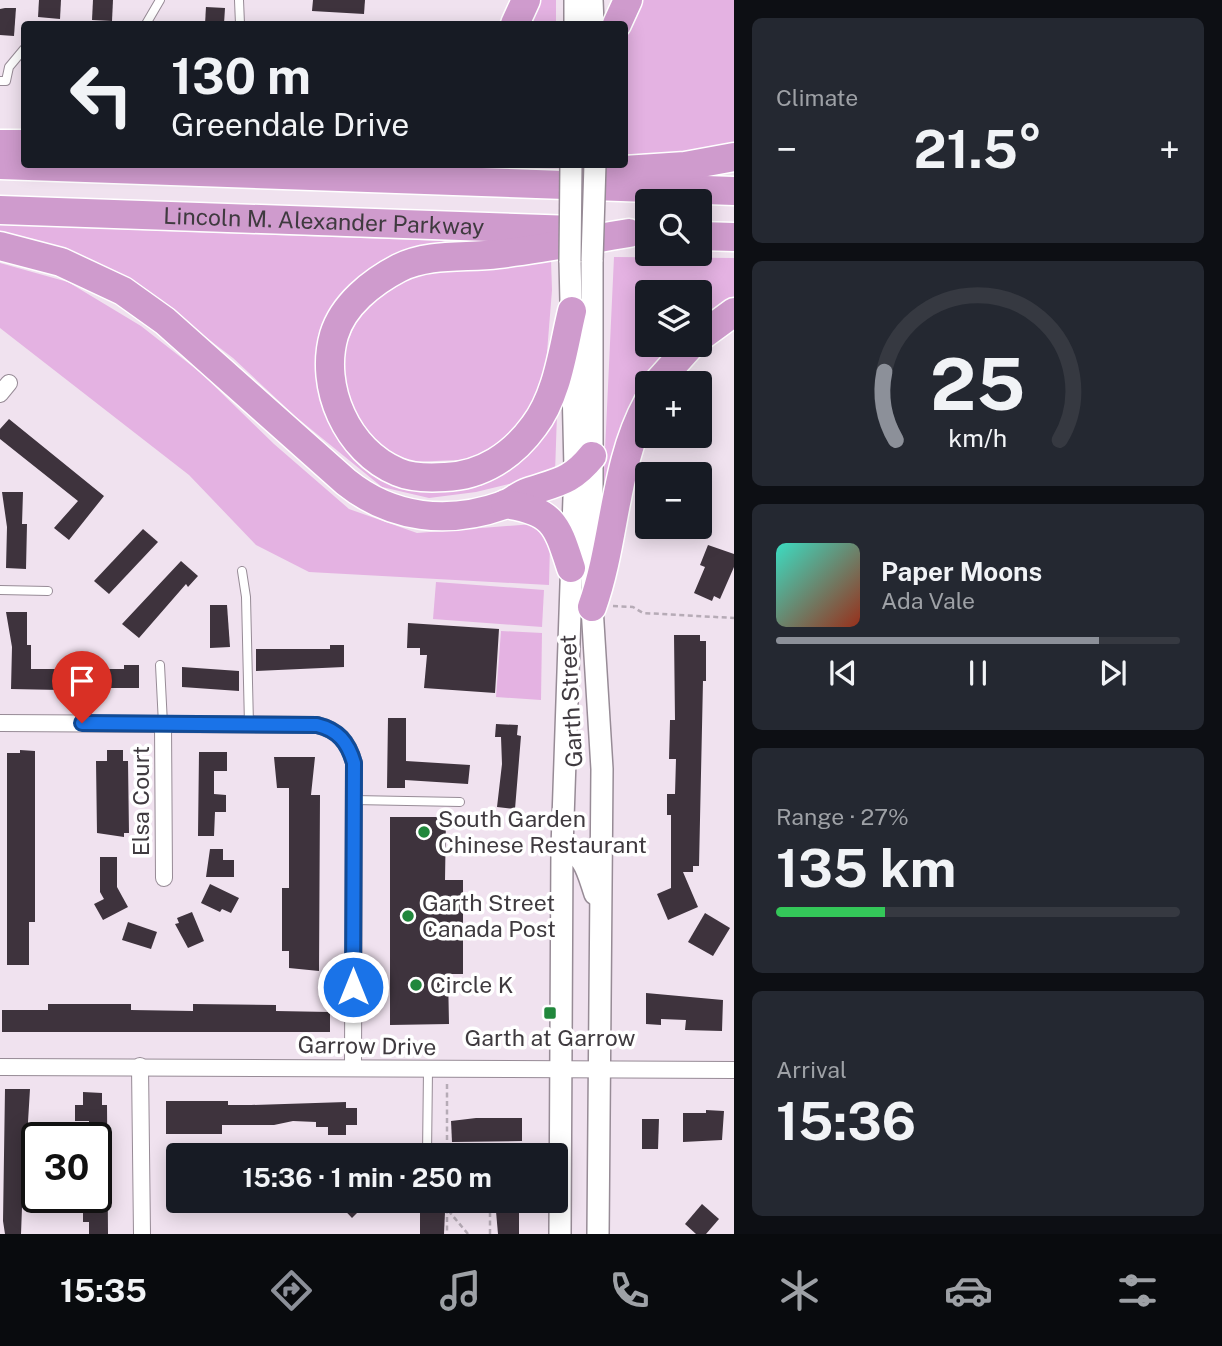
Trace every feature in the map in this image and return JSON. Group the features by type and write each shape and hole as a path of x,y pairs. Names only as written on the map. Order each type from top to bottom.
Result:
{"highway":[{"path":"516,21 526,0"},
{"path":"618,21 628,0"},
{"path":"0,144 21,144"},
{"path":"535,186 582,173 685,166 734,157"},
{"name":"Lincoln M. Alexander Parkway","path":"0,165 21,166"},
{"name":"Lincoln M. Alexander Parkway","path":"76,168 734,191"},
{"name":"Lincoln M. Alexander Parkway","path":"0,210 635,234"},
{"path":"572,311 551,393 535,425 515,448 488,467 461,477 429,478 400,473 366,450 351,433 336,406 329,369 334,334 349,308 373,283 402,267 445,257 496,255 635,234"},
{"path":"712,236 734,237"},
{"path":"0,246 61,262 123,291 165,321 363,496 412,516 464,515 505,504 526,492 553,486 583,465"},
{"path":"712,328 734,312"},
{"path":"668,371 680,357"},
{"path":"592,607 602,580 618,483 635,437"},
{"path":"505,504 527,507 551,518 559,530 571,568"}],"main road":[{"path":"575,21 576,0"},
{"path":"592,0 593,21"},
{"name":"Garth Street","path":"560,1234 562,848 571,568 583,465 581,260 571,168"},
{"name":"Garth Street","path":"593,168 572,311 602,769 598,1234"},
{"path":"562,848 578,855 586,867 601,913"}],"street":[{"path":"0,723 317,725 333,729 349,746 354,763 353,1068"},
{"name":"Elsa Court","path":"163,724 164,878"},
{"path":"140,1066 142,1234"},
{"name":"Garrow Drive","path":"0,1067 734,1070"}],"lane":[{"path":"148,21 159,0"},
{"path":"239,0 240,21"},
{"path":"0,81 6,81 9,68 21,53"},
{"path":"242,571 246,597 249,725"},
{"path":"0,590 47,591"},
{"path":"160,666 163,724"},
{"path":"354,800 460,802"},
{"path":"427,1143 428,1070"}],"path":[{"path":"592,607 623,606 634,607 643,613 734,618"},
{"path":"447,1070 447,1143"},
{"path":"447,1213 447,1234"},
{"path":"450,1213 468,1234"},
{"path":"490,1213 490,1234"}],"shaded area":[{"path":"531,0 556,0 556,21 523,21"},
{"path":"637,0 734,0 734,145 706,150 628,155 628,31"},
{"path":"0,225 445,241 401,254 351,286 318,383 401,483 481,486 528,451 557,414 555,473 476,492 429,498 382,487 296,417 233,358 157,300 0,234"},
{"path":"614,257 635,257 635,266 712,266 712,258 734,258 734,301 712,315 712,280 635,280 635,357 666,357 656,371 635,371 635,412 620,453 609,496 603,494"},
{"path":"551,260 552,290 546,365 525,422 481,459 412,462 376,445 352,412 344,389 344,351 361,310 406,275"},
{"path":"0,263 68,282 141,326 201,373 274,444 349,509 417,533 534,524 550,545 549,585 309,572 256,545 189,475 0,328"},
{"path":"436,582 544,590 542,627 433,619"},
{"path":"501,631 542,633 541,700 496,697"}],"building":[{"path":"39,0 61,0 60,19 38,17"},
{"path":"93,0 113,0 112,21 92,20"},
{"path":"313,0 365,0 364,14 312,11"},
{"path":"206,7 225,8 224,21 205,21"},
{"path":"16,8 14,36 0,35 0,9"},
{"path":"9,419 104,496 69,540 54,528 78,501 0,439 0,429"},
{"path":"2,492 23,492 22,524 27,524 26,569 6,568 7,527"},
{"path":"143,529 158,542 109,594 94,581"},
{"path":"708,545 734,554 734,567 720,599 714,596 712,601 694,593 705,567 700,565"},
{"path":"181,561 198,576 188,587 186,584 139,638 122,624"},
{"path":"210,605 227,605 230,647 210,648"},
{"path":"6,612 27,612 27,645 31,645 31,669 124,669 124,665 139,665 139,688 108,688 109,691 11,689 12,647"},
{"path":"408,623 499,629 495,693 424,688 427,655 420,655 420,648 407,648"},
{"path":"674,635 700,635 700,641 706,641 706,681 703,681 699,866 693,866 693,872 683,872 698,907 668,920 657,894 671,888 671,815 667,815 667,794 675,794 676,759 669,759 670,720 675,720"},
{"path":"330,645 344,645 344,667 256,671 256,649 330,649"},
{"path":"182,667 239,671 239,691 182,687"},
{"path":"388,718 406,718 406,761 470,765 468,784 405,780 405,788 387,788"},
{"path":"496,724 518,725 517,735 521,736 515,809 497,807 502,764 501,737 495,737"},
{"path":"20,750 35,751 35,922 29,922 29,965 7,965 7,753 20,753"},
{"path":"107,750 123,750 123,761 128,761 129,833 124,833 124,837 97,833 96,761 107,761"},
{"path":"199,752 227,752 227,771 214,771 214,794 226,795 226,812 215,812 214,836 198,836"},
{"path":"274,757 315,757 311,795 320,795 319,971 289,968 289,951 282,951 282,888 289,888 289,788 277,788"},
{"path":"390,817 446,817 445,880 463,880 463,974 448,974 449,1024 390,1025"},
{"path":"210,849 223,849 223,860 234,860 234,877 206,877"},
{"path":"100,857 117,857 117,887 128,907 103,920 94,904 104,899 100,892"},
{"path":"210,884 239,898 231,913 222,909 220,912 201,903"},
{"path":"192,912 204,941 188,948 175,924 179,923 177,918"},
{"path":"705,913 730,928 713,956 688,942"},
{"path":"128,922 157,932 151,949 122,940"},
{"path":"646,993 723,1000 722,1031 685,1030 686,1020 661,1019 661,1025 646,1024"},
{"path":"48,1004 131,1004 131,1010 193,1011 193,1004 276,1005 276,1011 330,1012 330,1032 2,1032 2,1010 48,1010"},
{"path":"5,1089 30,1089 28,1122 21,1122 21,1234 5,1234"},
{"path":"83,1092 102,1093 102,1105 107,1105 107,1122 75,1121 75,1105 83,1105"},
{"path":"166,1101 228,1101 228,1105 346,1102 346,1108 357,1108 357,1125 346,1125 346,1135 328,1135 328,1127 316,1127 316,1122 293,1121 274,1125 222,1125 222,1134 166,1134"},
{"path":"706,1110 724,1111 722,1140 683,1142 683,1113 706,1113"},
{"path":"522,1118 522,1141 452,1142 451,1121"},
{"path":"642,1119 659,1119 658,1149 642,1149"},
{"path":"702,1204 719,1219 706,1234 696,1234 685,1224"},
{"path":"83,1213 108,1213 108,1234 89,1234 89,1222 83,1222"},
{"path":"420,1213 445,1213 444,1234 420,1234"},
{"path":"496,1213 519,1213 519,1234 498,1234"}],"place":[{"name":"South Garden Chinese Restaurant","path":"424,832"},
{"name":"Garth Street Canada Post","path":"408,916"},
{"name":"Circle K","path":"416,985"},
{"name":"Garth at Garrow","path":"550,1013"}],"route":[{"path":"82,723 317,725 333,729 349,746 354,763 353,987"}]}
